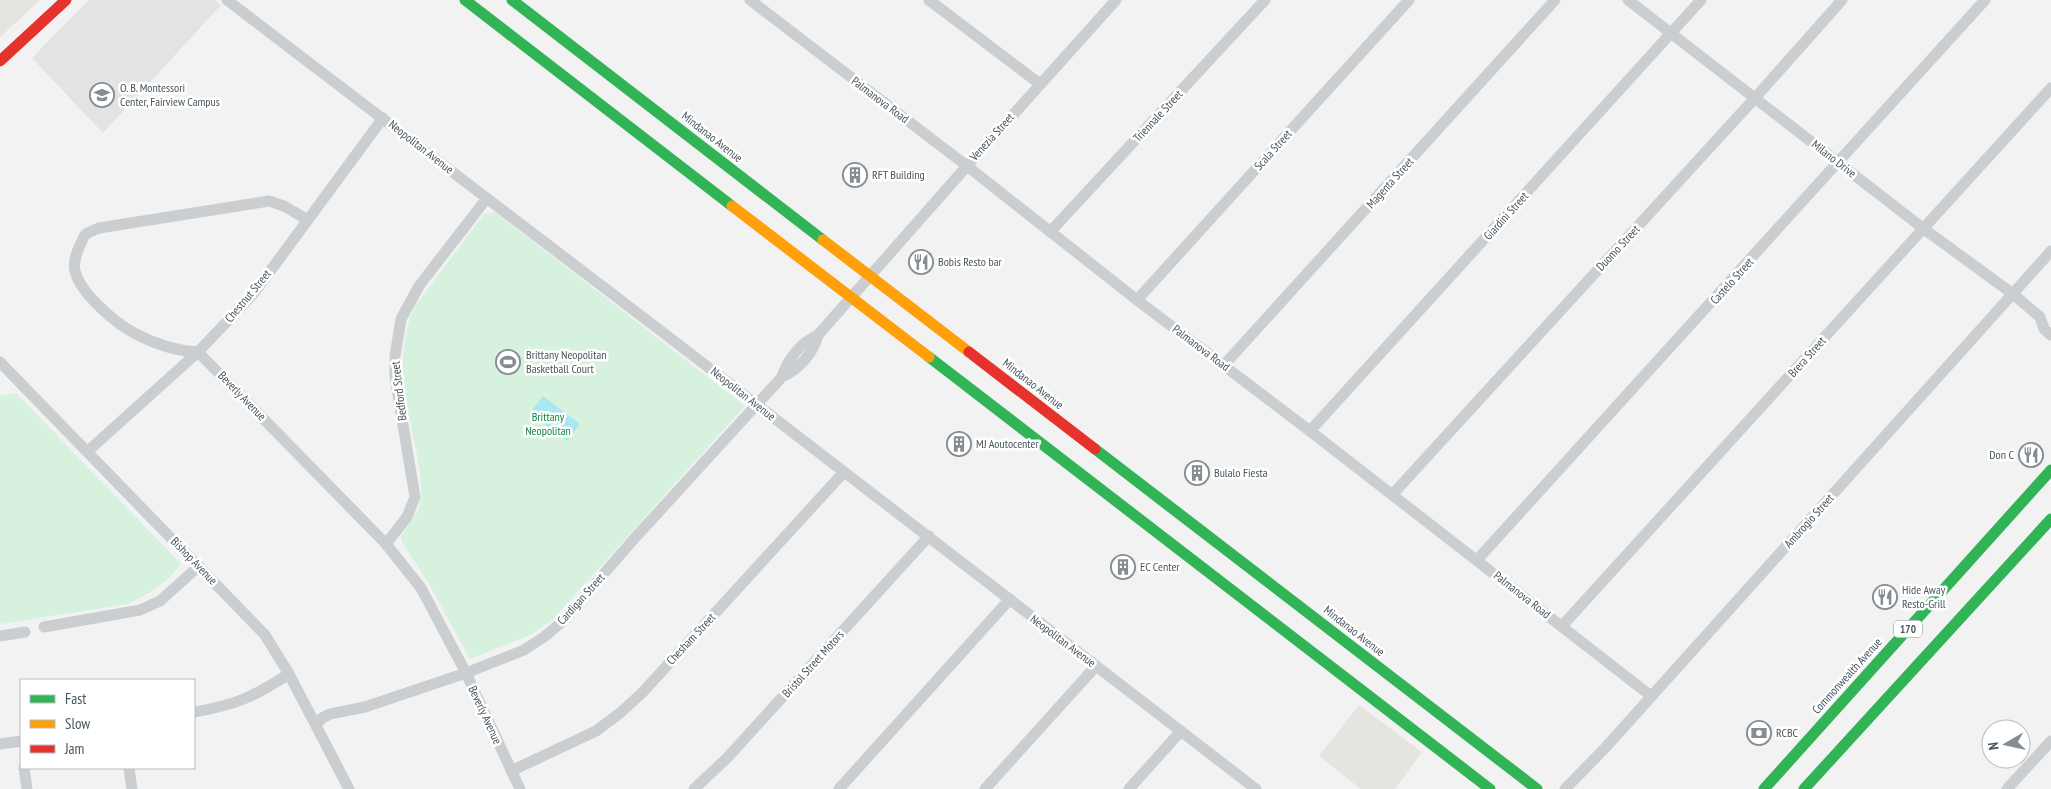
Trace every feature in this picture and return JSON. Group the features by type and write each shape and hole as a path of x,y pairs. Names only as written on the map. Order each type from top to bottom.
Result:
{"main road":[{"path":"0,61 66,0"},
{"path":"465,0 1490,789"},
{"name":"Mindanao Avenue","path":"512,0 1537,789"},
{"name":"Commonwealth Avenue","path":"1764,789 2051,470"},
{"name":"170","path":"1804,789 2051,519"}],"street":[{"name":"Neopolitan Avenue","path":"227,0 488,198 1256,789"},
{"name":"Palmanova Road","path":"750,0 1651,696"},
{"path":"929,0 1040,84"},
{"name":"Triennale Street","path":"1050,232 1265,0"},
{"name":"Scala Street","path":"1138,300 1409,0"},
{"name":"Magenta Street","path":"1224,366 1555,0"},
{"name":"Milano Drive","path":"1628,0 1924,229 2045,318 2044,329 2051,335"},
{"name":"Giardini Street","path":"1310,431 1701,0"},
{"name":"Duomo Street","path":"1392,495 1755,98 1842,0"},
{"name":"Castelo Street","path":"1477,560 1985,0"},
{"name":"Venezia Street","path":"870,276 1111,2"},
{"name":"Brera Street","path":"1562,626 2051,88"},
{"name":"Chestnut Street","path":"88,452 198,352 254,293 383,118"},
{"name":"Bedford Street","path":"386,544 407,517 415,497 395,377 395,356 401,318 419,286 488,198"},
{"path":"198,352 182,351 136,334 96,304 78,279 75,270 75,255 86,235 99,228 269,202 284,206 308,220"},
{"name":"Ambrogio Street","path":"1566,789 2051,251"},
{"name":"Cardigan Street","path":"316,725 322,718 330,714 365,707 466,673 524,650 544,637 562,622 782,377 793,372 815,346 818,335 870,276"},
{"name":"Beverly Avenue","path":"198,352 386,544 422,588 466,673 520,789"},
{"name":"Bishop Avenue","path":"0,362 264,635 288,674 349,789"},
{"name":"Chesham Street","path":"511,771 596,730 620,713 642,693 844,472"},
{"name":"Bristol Street Motors","path":"694,789 727,758 928,536"},
{"path":"44,627 140,610 160,601 199,566"},
{"path":"839,789 1010,599"},
{"path":"0,636 25,632"},
{"path":"985,789 1096,666"},
{"path":"195,712 221,708 241,702 260,693 288,674"},
{"path":"1129,789 1181,731"},
{"path":"2007,789 2051,741"},
{"path":"0,744 20,745"},
{"path":"24,769 27,789"},
{"path":"129,769 132,789"}],"shaded area":[{"path":"0,0 40,0 0,37"},
{"name":"O. B. Montessori Center, Fairview Campus","path":"89,0 214,0 221,5 103,133 32,58"},
{"path":"1359,705 1422,752 1395,789 1361,789 1319,756"}],"green space":[{"name":"Brittany Neopolitan","path":"495,212 745,406 554,618 532,634 470,659 428,582 402,542 401,536 415,516 421,496 418,463 405,396 404,342 415,306 484,214"},
{"path":"16,393 181,564 168,579 128,604 0,624 0,396"}],"water":[{"path":"543,396 580,424 567,441 530,413"}],"traffic: fast":[{"path":"465,0 732,206"},
{"path":"512,0 823,240"},
{"path":"929,357 1490,789"},
{"path":"1095,449 1537,789"},
{"path":"1764,789 2051,470"},
{"path":"1804,789 2051,519"}],"traffic: slow":[{"path":"732,206 929,357"},
{"path":"823,240 969,352"}],"traffic: jam":[{"path":"0,61 66,0"},
{"path":"969,352 1095,449"}],"place":[{"name":"O. B. Montessori Center, Fairview Campus","path":"102,95"},
{"name":"RFT Building","path":"855,175"},
{"name":"Bobis Resto bar","path":"921,262"},
{"name":"Brittany Neopolitan Basketball Court","path":"508,362"},
{"name":"MJ Aoutocenter","path":"959,444"},
{"name":"Don C","path":"2031,455"},
{"name":"Bulalo Fiesta","path":"1197,473"},
{"name":"EC Center","path":"1123,567"},
{"name":"Hide Away Resto-Grill","path":"1885,597"},
{"name":"RCBC","path":"1759,733"}]}
